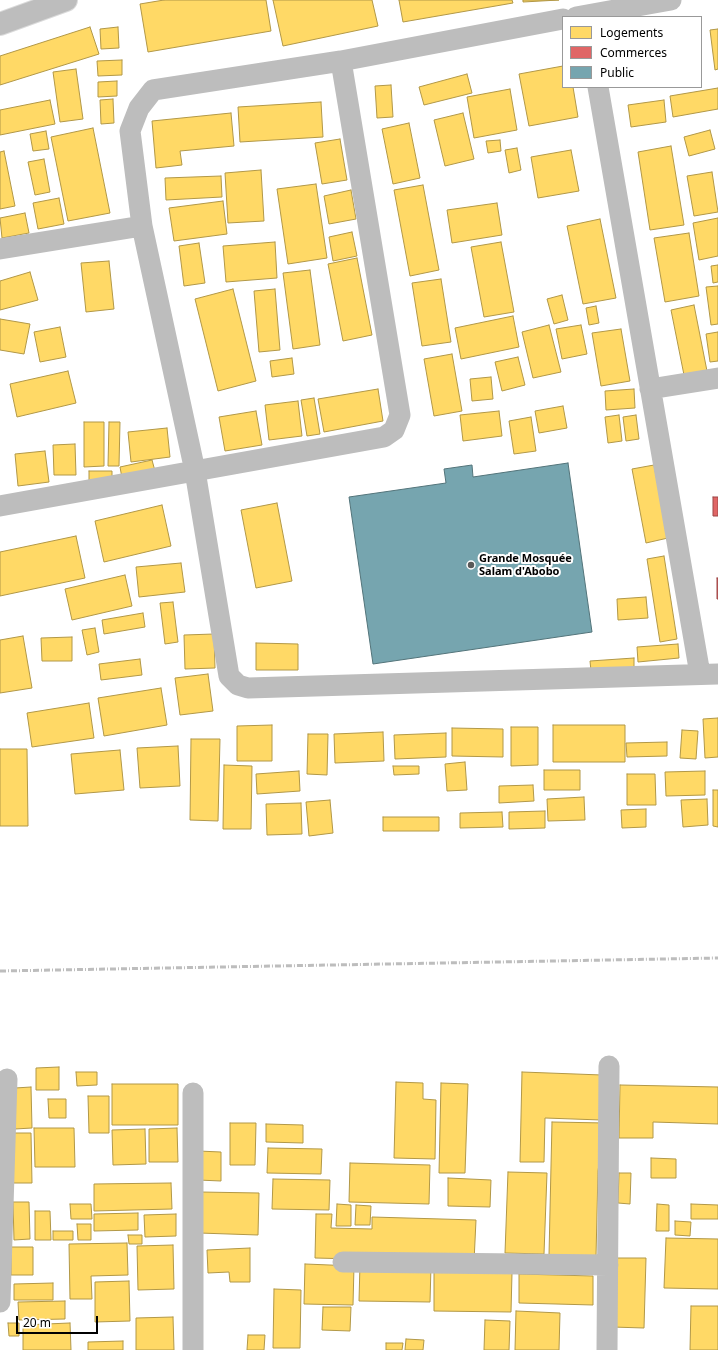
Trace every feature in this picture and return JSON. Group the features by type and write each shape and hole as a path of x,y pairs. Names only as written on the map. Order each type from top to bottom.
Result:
{"main road":[{"path":"0,24 66,0"}],"street":[{"path":"583,16 671,0"},
{"path":"562,20 341,60 153,90 139,108 130,132 142,226 195,471 229,676 238,685 248,688 709,674 650,389 598,88"},
{"path":"0,506 384,437 394,430 400,415 341,60"},
{"path":"0,249 142,226"},
{"path":"650,389 718,378"},
{"path":"607,1350 609,1066"},
{"path":"0,1302 7,1080"},
{"path":"193,1093 193,1350"},
{"path":"343,1262 608,1265"}],"building: Logements":[{"path":"164,0 266,0 271,31 148,52 140,4"},
{"path":"273,0 372,0 378,26 283,46"},
{"path":"399,0 512,0 513,3 403,22"},
{"path":"523,0 559,0 523,2"},
{"path":"90,27 99,54 0,85 0,56"},
{"path":"118,27 119,48 101,49 100,29"},
{"path":"718,29 718,69 715,70 710,30"},
{"path":"122,60 122,75 98,76 97,61"},
{"path":"562,66 562,88 573,88 578,117 529,126 519,74"},
{"path":"76,69 83,119 60,122 53,72"},
{"path":"467,74 472,93 424,105 419,87"},
{"path":"117,81 117,96 98,97 98,82"},
{"path":"391,85 393,117 377,118 375,86"},
{"path":"718,88 718,109 673,117 670,96"},
{"path":"510,89 517,130 474,138 467,97"},
{"path":"113,99 114,123 101,124 100,100"},
{"path":"50,100 55,124 0,135 0,110"},
{"path":"664,100 666,122 631,127 628,105"},
{"path":"321,102 323,137 240,142 238,107"},
{"path":"231,113 234,146 180,151 182,165 156,168 152,121"},
{"path":"463,113 474,159 445,166 434,120"},
{"path":"409,123 420,178 393,184 382,129"},
{"path":"93,128 110,213 68,221 51,137"},
{"path":"710,130 715,149 689,156 684,137"},
{"path":"46,131 49,149 33,151 30,134"},
{"path":"340,139 347,180 322,184 315,143"},
{"path":"500,140 501,151 488,153 486,141"},
{"path":"671,146 684,225 650,230 638,152"},
{"path":"517,148 521,170 509,173 505,150"},
{"path":"571,150 579,191 538,198 531,157"},
{"path":"4,151 15,206 0,209 0,152"},
{"path":"44,159 50,192 35,195 28,162"},
{"path":"261,170 264,221 228,223 225,173"},
{"path":"712,172 718,212 694,216 687,176"},
{"path":"221,176 222,197 166,200 165,178"},
{"path":"316,184 327,258 288,264 277,189"},
{"path":"423,185 439,270 410,276 394,190"},
{"path":"351,190 356,219 329,224 324,196"},
{"path":"59,198 64,224 38,229 33,203"},
{"path":"223,201 227,234 174,241 169,208"},
{"path":"497,203 502,235 452,243 447,210"},
{"path":"25,213 29,233 2,238 0,218"},
{"path":"718,218 718,256 699,260 693,223"},
{"path":"600,219 616,298 583,304 567,226"},
{"path":"352,232 357,256 333,261 329,237"},
{"path":"689,233 699,296 665,302 654,238"},
{"path":"275,242 277,278 226,282 223,246"},
{"path":"501,242 514,312 484,317 471,247"},
{"path":"199,243 205,283 184,286 179,246"},
{"path":"357,258 372,335 343,341 328,264"},
{"path":"109,261 114,309 86,312 81,263"},
{"path":"718,265 718,282 713,283 711,266"},
{"path":"310,270 320,345 293,349 283,273"},
{"path":"30,272 38,300 0,310 0,281"},
{"path":"441,279 451,342 422,346 412,283"},
{"path":"718,286 718,324 711,325 706,287"},
{"path":"233,289 256,381 218,391 195,299"},
{"path":"275,289 280,350 259,352 254,291"},
{"path":"562,295 568,320 554,324 547,299"},
{"path":"694,305 707,371 684,375 671,310"},
{"path":"596,306 599,323 589,325 586,308"},
{"path":"513,316 519,347 461,359 455,328"},
{"path":"0,319 30,324 24,354 0,350"},
{"path":"549,325 561,372 533,378 522,332"},
{"path":"581,325 587,354 562,359 556,329"},
{"path":"60,327 66,357 40,362 34,332"},
{"path":"621,329 630,381 601,386 592,333"},
{"path":"718,332 718,361 710,362 706,334"},
{"path":"452,354 462,411 434,416 424,359"},
{"path":"518,357 525,385 502,391 495,362"},
{"path":"292,358 294,374 272,377 270,361"},
{"path":"68,371 76,403 17,417 10,384"},
{"path":"491,377 493,399 472,401 470,379"},
{"path":"378,389 383,421 324,432 318,399"},
{"path":"634,389 635,408 606,410 605,391"},
{"path":"314,398 320,434 307,436 301,400"},
{"path":"298,401 302,436 269,440 265,405"},
{"path":"563,406 567,428 539,433 535,411"},
{"path":"256,411 262,445 225,451 219,417"},
{"path":"499,411 502,436 463,441 460,415"},
{"path":"619,415 622,441 608,443 605,417"},
{"path":"636,415 639,439 626,441 623,417"},
{"path":"531,417 536,451 514,454 509,421"},
{"path":"84,422 104,422 104,466 84,467"},
{"path":"109,422 120,422 119,466 108,466"},
{"path":"167,428 170,457 131,462 128,432"},
{"path":"75,444 76,475 54,475 53,445"},
{"path":"45,451 49,482 18,486 15,454"},
{"path":"152,460 155,471 122,478 120,467"},
{"path":"654,465 668,538 646,543 632,469"},
{"path":"89,471 112,471 112,484 89,484"},
{"path":"277,503 292,581 256,588 241,510"},
{"path":"162,505 171,546 104,562 95,521"},
{"path":"76,536 85,578 0,596 0,552"},
{"path":"664,556 677,639 660,642 647,559"},
{"path":"181,563 185,592 139,597 136,567"},
{"path":"125,575 132,606 72,620 65,589"},
{"path":"646,597 648,618 618,620 617,599"},
{"path":"173,602 178,642 165,644 160,603"},
{"path":"143,613 145,627 104,634 102,620"},
{"path":"95,628 99,652 87,655 82,630"},
{"path":"214,634 215,668 185,669 184,635"},
{"path":"23,636 32,688 0,693 0,640"},
{"path":"72,637 72,661 42,661 41,638"},
{"path":"256,643 298,644 298,670 256,670"},
{"path":"678,644 679,658 638,662 637,647"},
{"path":"634,658 634,669 591,671 590,661"},
{"path":"140,659 142,675 101,680 99,664"},
{"path":"208,674 213,711 180,715 175,678"},
{"path":"161,688 167,725 104,736 98,698"},
{"path":"89,703 94,738 32,747 27,713"},
{"path":"718,718 718,757 705,758 703,719"},
{"path":"272,725 272,761 237,761 237,726"},
{"path":"553,725 625,725 625,762 553,762"},
{"path":"511,727 538,727 538,765 511,766"},
{"path":"452,728 503,729 503,757 452,756"},
{"path":"682,730 698,731 696,759 680,758"},
{"path":"383,732 384,761 335,763 334,734"},
{"path":"446,733 446,757 395,759 394,735"},
{"path":"308,734 328,734 327,775 307,774"},
{"path":"191,739 220,739 218,821 190,820"},
{"path":"667,742 667,756 627,757 626,743"},
{"path":"178,746 180,786 140,788 137,748"},
{"path":"0,749 27,749 28,826 0,826"},
{"path":"120,750 124,790 75,794 71,754"},
{"path":"465,762 467,790 447,791 445,764"},
{"path":"224,765 252,766 251,829 223,829"},
{"path":"393,766 419,766 419,774 394,775"},
{"path":"544,770 580,770 580,790 544,790"},
{"path":"299,771 300,791 257,794 256,774"},
{"path":"705,771 705,795 666,796 665,772"},
{"path":"627,774 655,774 656,805 627,805"},
{"path":"533,785 534,801 499,803 499,786"},
{"path":"713,790 718,790 718,827 713,826"},
{"path":"584,797 585,820 548,821 547,799"},
{"path":"707,799 708,825 683,827 681,800"},
{"path":"330,800 333,833 309,836 306,802"},
{"path":"301,803 302,834 267,835 266,804"},
{"path":"646,809 646,827 622,828 621,810"},
{"path":"545,811 545,828 509,829 509,812"},
{"path":"502,812 503,827 460,828 460,813"},
{"path":"383,817 439,817 439,831 383,831"},
{"path":"59,1067 59,1090 36,1090 36,1068"},
{"path":"76,1072 97,1072 97,1085 77,1086"},
{"path":"522,1072 602,1075 601,1120 545,1118 544,1162 520,1162"},
{"path":"396,1082 423,1083 423,1099 436,1100 435,1159 394,1158"},
{"path":"441,1083 468,1084 465,1173 439,1173"},
{"path":"112,1084 178,1084 178,1125 112,1125"},
{"path":"620,1085 718,1087 718,1124 653,1122 653,1138 619,1138"},
{"path":"31,1087 32,1128 15,1129 15,1088"},
{"path":"88,1096 109,1096 109,1133 89,1133"},
{"path":"48,1099 66,1099 66,1118 49,1118"},
{"path":"552,1122 605,1123 598,1171 596,1256 549,1255"},
{"path":"230,1123 256,1123 255,1165 230,1165"},
{"path":"266,1124 303,1125 303,1143 266,1142"},
{"path":"34,1128 74,1128 75,1167 35,1167"},
{"path":"177,1128 178,1162 149,1162 149,1129"},
{"path":"145,1129 146,1164 113,1165 112,1130"},
{"path":"12,1133 31,1133 32,1183 12,1183"},
{"path":"268,1148 322,1149 321,1174 267,1173"},
{"path":"198,1151 221,1152 221,1181 198,1180"},
{"path":"651,1158 676,1159 676,1178 651,1178"},
{"path":"350,1163 430,1165 429,1204 349,1202"},
{"path":"508,1172 547,1173 544,1254 505,1253"},
{"path":"619,1173 631,1173 630,1204 618,1203"},
{"path":"448,1178 491,1180 490,1207 448,1206"},
{"path":"273,1179 330,1180 329,1210 272,1209"},
{"path":"171,1183 172,1209 94,1211 94,1184"},
{"path":"200,1192 259,1193 258,1235 199,1233"},
{"path":"13,1202 29,1202 30,1239 14,1240"},
{"path":"70,1204 91,1204 92,1219 71,1219"},
{"path":"337,1204 351,1205 351,1226 336,1226"},
{"path":"657,1204 669,1205 669,1231 656,1231"},
{"path":"691,1204 718,1205 718,1219 691,1219"},
{"path":"356,1205 371,1206 370,1225 355,1225"},
{"path":"35,1211 50,1211 51,1240 35,1240"},
{"path":"138,1213 138,1230 94,1231 94,1214"},
{"path":"176,1214 176,1236 145,1237 144,1215"},
{"path":"316,1214 332,1214 331,1228 372,1229 372,1217 476,1220 474,1262 315,1258"},
{"path":"675,1221 691,1222 690,1236 675,1235"},
{"path":"77,1224 91,1224 91,1240 78,1240"},
{"path":"53,1231 73,1231 73,1240 53,1240"},
{"path":"128,1235 142,1235 142,1244 129,1244"},
{"path":"666,1238 718,1239 718,1289 664,1288"},
{"path":"127,1243 128,1275 91,1276 92,1299 70,1299 69,1244"},
{"path":"173,1245 174,1289 138,1290 137,1246"},
{"path":"11,1247 33,1247 33,1275 11,1275"},
{"path":"250,1248 250,1282 230,1282 229,1272 208,1273 207,1250"},
{"path":"614,1258 646,1258 644,1328 612,1327"},
{"path":"305,1264 354,1266 353,1305 304,1304"},
{"path":"360,1264 431,1266 430,1302 359,1301"},
{"path":"434,1271 512,1273 511,1312 434,1311"},
{"path":"519,1274 593,1276 593,1305 519,1303"},
{"path":"129,1281 130,1321 95,1322 95,1282"},
{"path":"53,1283 53,1300 14,1300 14,1284"},
{"path":"274,1289 301,1290 300,1348 273,1348"},
{"path":"65,1301 65,1319 19,1320 18,1302"},
{"path":"691,1306 718,1306 718,1350 690,1350"},
{"path":"323,1307 351,1307 350,1331 322,1330"},
{"path":"516,1311 560,1313 559,1350 515,1350"},
{"path":"173,1317 174,1350 136,1350 136,1318"},
{"path":"485,1320 510,1321 509,1350 484,1350"},
{"path":"8,1323 19,1323 19,1336 9,1336"},
{"path":"70,1323 71,1350 23,1350 23,1325"},
{"path":"248,1335 265,1335 264,1350 247,1350"},
{"path":"406,1339 424,1340 423,1350 405,1350"},
{"path":"123,1341 123,1350 88,1350 88,1342"},
{"path":"386,1343 403,1343 402,1350 386,1350"}],"building: Commerces":[{"path":"713,497 718,497 718,516 713,516"},
{"path":"718,578 718,599 717,599"}],"building: Public":[{"name":"Grande Mosquée Salam d'Abobo","path":"568,463 592,632 373,664 349,497 446,483 444,469 472,465 473,477"}],"railway":[{"path":"0,971 718,958"}],"place":[{"name":"Grande Mosquée Salam d'Abobo","path":"471,565"}]}
